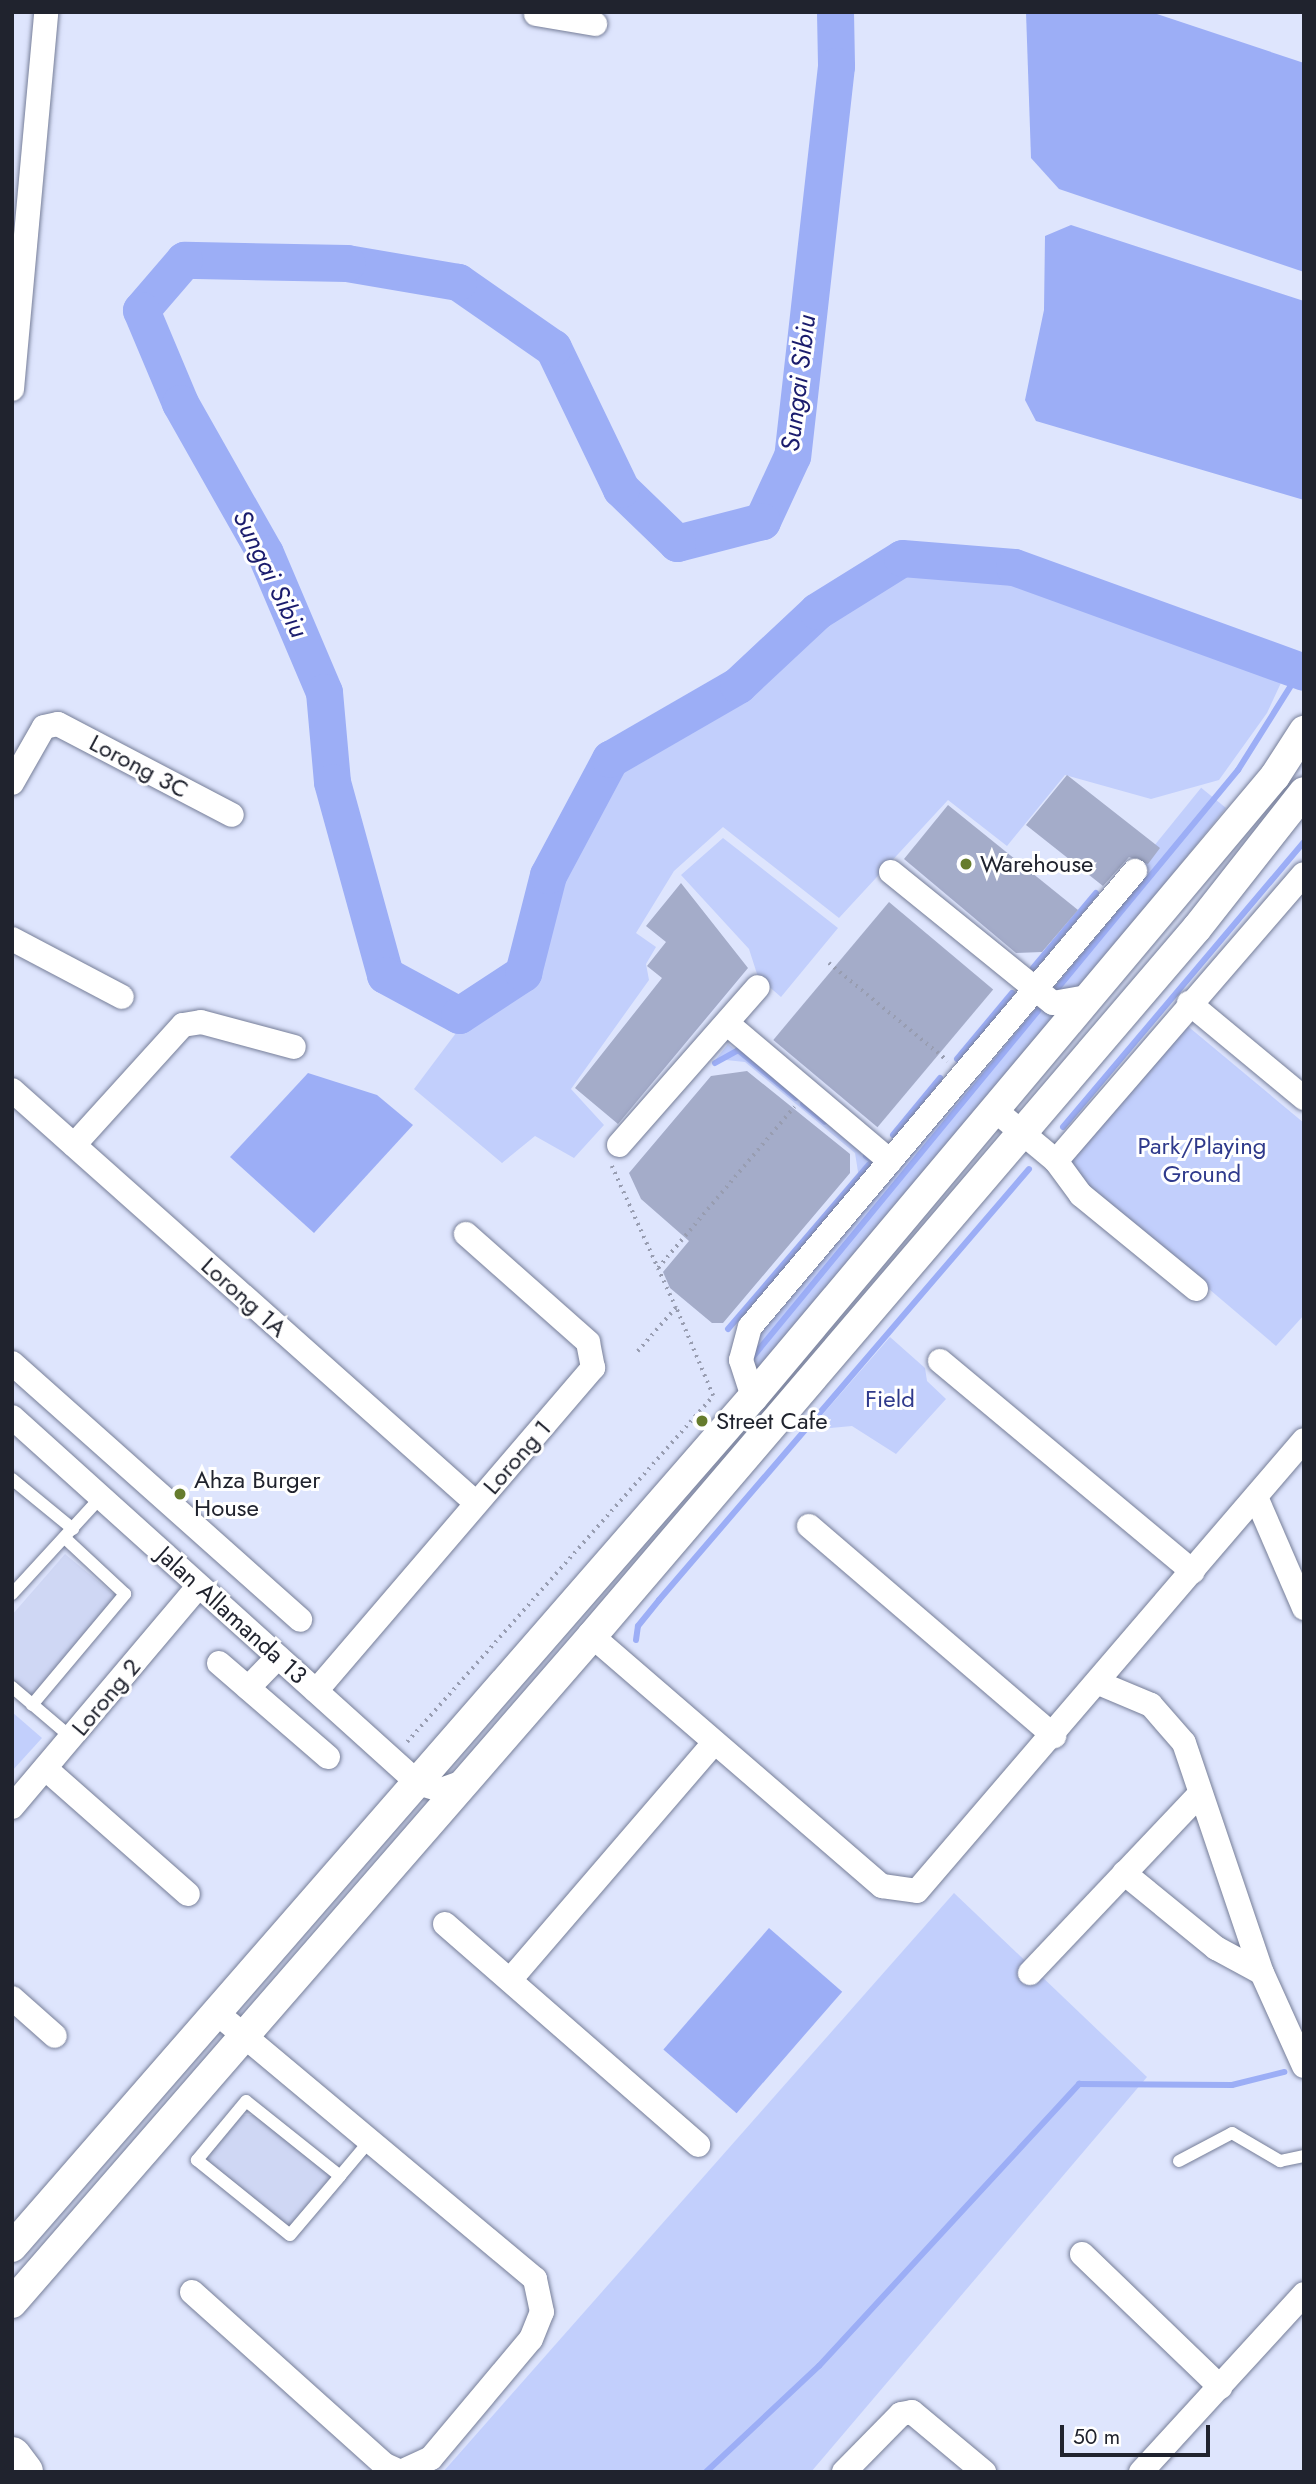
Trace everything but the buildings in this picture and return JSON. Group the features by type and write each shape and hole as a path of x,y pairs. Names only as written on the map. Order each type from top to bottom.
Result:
{"main road":[{"path":"12,2456 24,2472"}],"street":[{"path":"12,390 18,233 41,13"},
{"path":"530,13 595,24"},
{"name":"Lorong 3C","path":"12,783 44,727 58,724 232,815"},
{"path":"12,2247 753,1397 1275,776 1304,731"},
{"path":"12,2303 460,1783 592,1636 1022,1131 1303,794"},
{"path":"753,1397 741,1360 750,1327 966,1075 1135,871"},
{"path":"891,872 1034,990 1064,1004 1092,996"},
{"path":"1056,1161 1189,1003 1304,874"},
{"path":"12,939 122,997"},
{"path":"614,1151 729,1025 758,987"},
{"path":"1189,1003 1304,1098"},
{"path":"74,1145 183,1025 201,1022 294,1047"},
{"path":"729,1025 890,1161"},
{"name":"Lorong 1A","path":"12,1090 477,1503"},
{"path":"996,1111 1056,1161 1081,1195 1196,1289"},
{"name":"Lorong 1","path":"316,1691 595,1360 588,1342 466,1234"},
{"path":"940,1361 1193,1572"},
{"path":"12,1363 300,1620"},
{"name":"Jalan Allamanda 13","path":"12,1418 418,1783"},
{"path":"592,1636 882,1886 917,1891 1101,1684 1304,1440"},
{"path":"124,1518 150,1486"},
{"path":"1256,1497 1304,1608"},
{"path":"809,1526 1054,1736"},
{"name":"Lorong 2","path":"12,1807 199,1586"},
{"path":"248,1688 278,1657"},
{"path":"219,1663 328,1757"},
{"path":"1101,1684 1172,1723 1200,1794 1262,1973 1304,2066"},
{"path":"510,1980 714,1743"},
{"path":"46,1769 188,1894"},
{"path":"418,1783 441,1790 460,1783"},
{"path":"1030,1973 1200,1794"},
{"path":"1124,1873 1216,1948 1262,1973"},
{"path":"445,1924 698,2145"},
{"path":"12,1998 55,2036"},
{"path":"192,2292 385,2465 401,2472 431,2458 541,2326 543,2300 534,2279 372,2137 217,2013"},
{"path":"1082,2254 1220,2386"},
{"path":"1142,2471 1220,2386 1300,2307"},
{"path":"844,2472 901,2414 912,2412 984,2472"}],"lane":[{"path":"12,1479 69,1533 125,1594 33,1705"},
{"path":"12,1594 101,1497"},
{"path":"12,1687 72,1738"},
{"path":"340,2176 246,2101 197,2160 287,2235 340,2176 372,2137"},
{"path":"1179,2161 1233,2133 1280,2161 1304,2156"}],"path":[{"path":"828,962 966,1075"},
{"path":"658,1268 806,1092"},
{"path":"393,1737 403,1745 432,1720 713,1396 658,1268 614,1151"},
{"path":"635,1355 676,1308"}],"shaded area":[{"path":"1026,12 1151,12 1304,63 1304,272 1059,189 1031,158"},
{"path":"1071,225 1304,301 1304,500 1036,421 1025,400 1044,310 1045,236"},
{"path":"308,1073 377,1095 413,1125 314,1233 230,1157"},
{"path":"65,1554 117,1597 27,1701 12,1689 12,1615"},
{"path":"769,1928 842,1992 737,2113 663,2050"},
{"path":"236,2115 261,2115 336,2179 288,2231 200,2156"}],"green space":[{"path":"905,571 1006,578 1286,672 1267,713 1219,780 1151,799 1065,775 1007,846 948,800 839,918 723,827 674,871 636,933 656,947 646,964 649,980 571,1089 604,1125 574,1158 535,1136 502,1163 414,1089 462,1025 530,974 555,883 613,767 738,697 819,623"},
{"path":"1201,788 1226,808 759,1385 734,1365"},
{"path":"723,838 838,928 781,997 758,977 749,949 681,875"},
{"name":"Park/Playing Ground","path":"1184,1023 1304,1123 1304,1315 1276,1346 1063,1165"},
{"path":"728,1044 865,1153 868,1166 859,1178 855,1153 745,1062 716,1059"},
{"name":"Field","path":"890,1337 925,1368 927,1381 946,1399 896,1454 852,1426 809,1430"},
{"path":"12,1712 42,1738 12,1771"},
{"path":"954,1893 1147,2077 811,2472 443,2472"}],"waterway":[{"name":"Sungai Sibiu","path":"835,12 836,66 792,456 762,521 677,543 621,489 553,348 458,282 347,263 184,260 141,310 180,403 265,553 324,692 332,782 385,975 459,1015 523,973 548,875 610,759 738,685 817,611 902,558 1014,567 1304,672"},
{"path":"1056,990 1238,770 1300,671"},
{"path":"1063,1127 1304,842"},
{"path":"1033,968 1096,893"},
{"path":"957,1059 1012,993"},
{"path":"751,1359 1038,1011"},
{"path":"715,1063 738,1050 796,1098"},
{"path":"893,1135 940,1078"},
{"path":"803,1104 825,1122"},
{"path":"728,1329 872,1161 866,1156"},
{"path":"636,1640 638,1626 659,1600 1029,1169"},
{"path":"706,2472 819,2366 1079,2084 1232,2085 1284,2072"}],"place":[{"name":"Warehouse","path":"966,864"},
{"name":"Street Cafe","path":"702,1421"},
{"name":"Ahza Burger House","path":"180,1494"}]}
